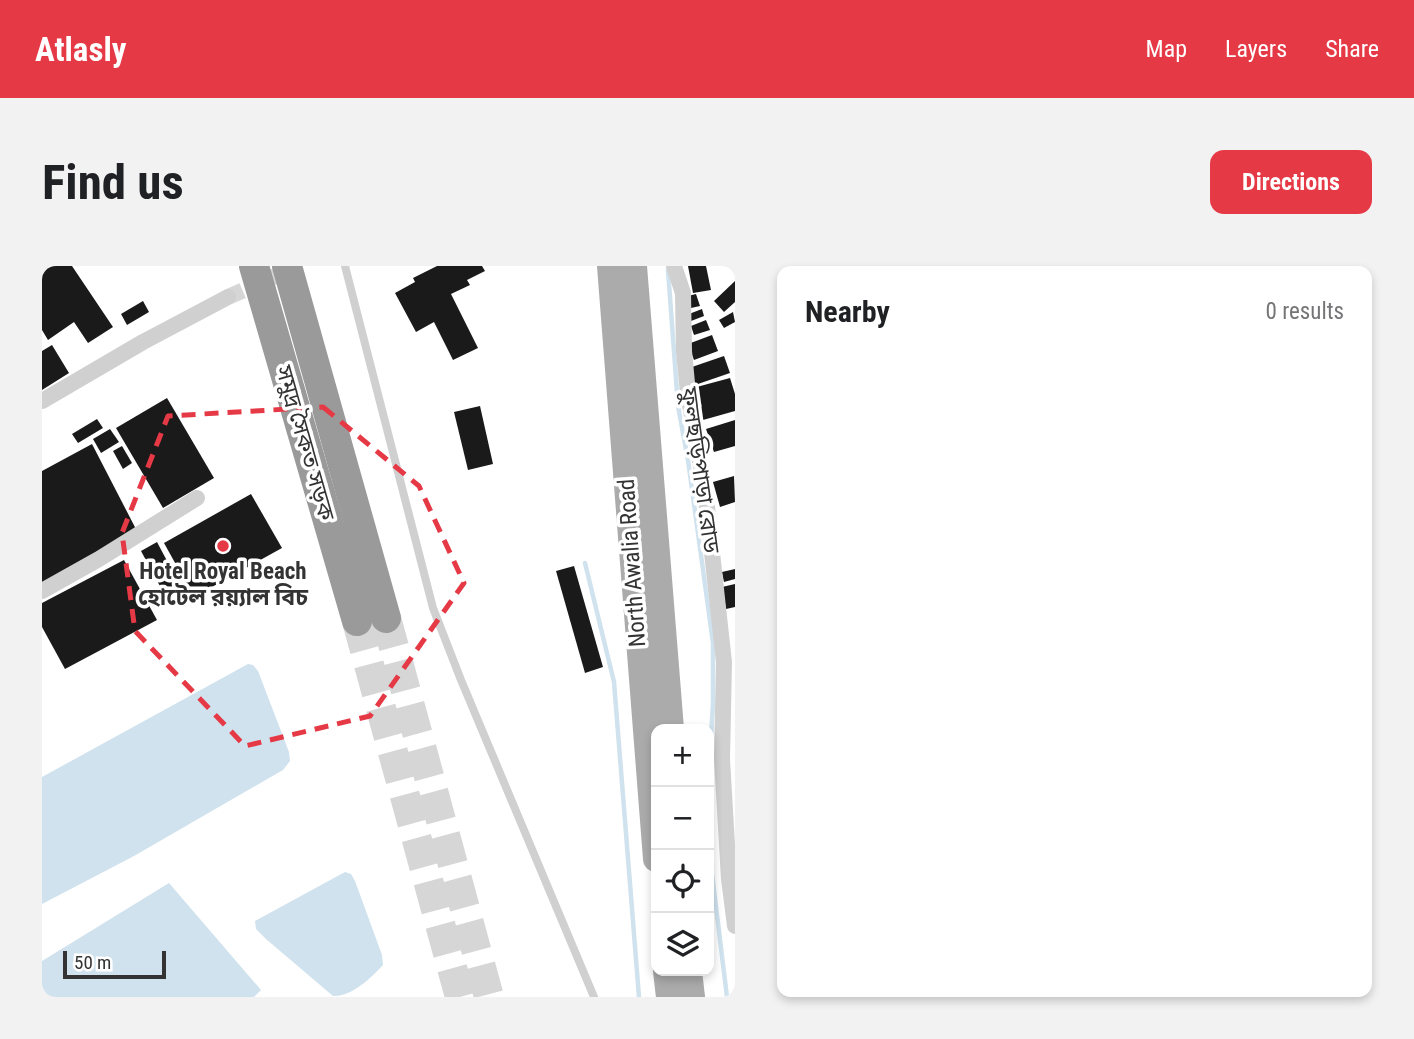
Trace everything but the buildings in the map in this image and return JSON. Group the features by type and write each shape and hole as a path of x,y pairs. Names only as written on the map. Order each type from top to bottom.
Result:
{"highway":[{"name":"সমুদ্র সৈকত সড়ক","path":"254,266 371,620 287,266"}],"main road":[{"name":"North Awalia Road","path":"610,266 655,850"},
{"name":"North Awalia Road","path":"634,266 671,724"},
{"path":"630,535 656,533"},
{"path":"635,600 662,597"},
{"path":"667,976 669,997"},
{"path":"690,976 692,997"}],"street":[{"name":"ফুলছড়িপাড়া রোড","path":"674,266 683,293 688,394 705,489 722,648 725,698 722,759 729,879 735,926"},
{"path":"42,401 143,342 228,297"},
{"path":"42,591 197,498"}],"lane":[{"path":"345,266 433,608 594,997"}],"highlighted area":[{"path":"323,407 419,486 464,583 370,716 245,746 135,631 122,533 168,416"}],"water":[{"path":"248,664 258,671 289,752 290,761 283,770 134,856 42,904 42,777"},
{"path":"345,872 351,874 355,881 382,955 383,965 354,990 333,996 266,939 256,929 255,921"},
{"path":"169,883 261,990 254,997 42,997 42,961"}],"waterway":[{"path":"668,270 678,406 713,643 710,754 712,874 727,997"},
{"path":"585,563 614,682 639,997"}],"tunnel":[{"path":"228,297 294,268"},
{"path":"386,618 489,997"},
{"path":"357,621 460,997"}],"place":[{"name":"Hotel Royal Beach হোটেল রয়্যাল বিচ","path":"223,546"}]}
